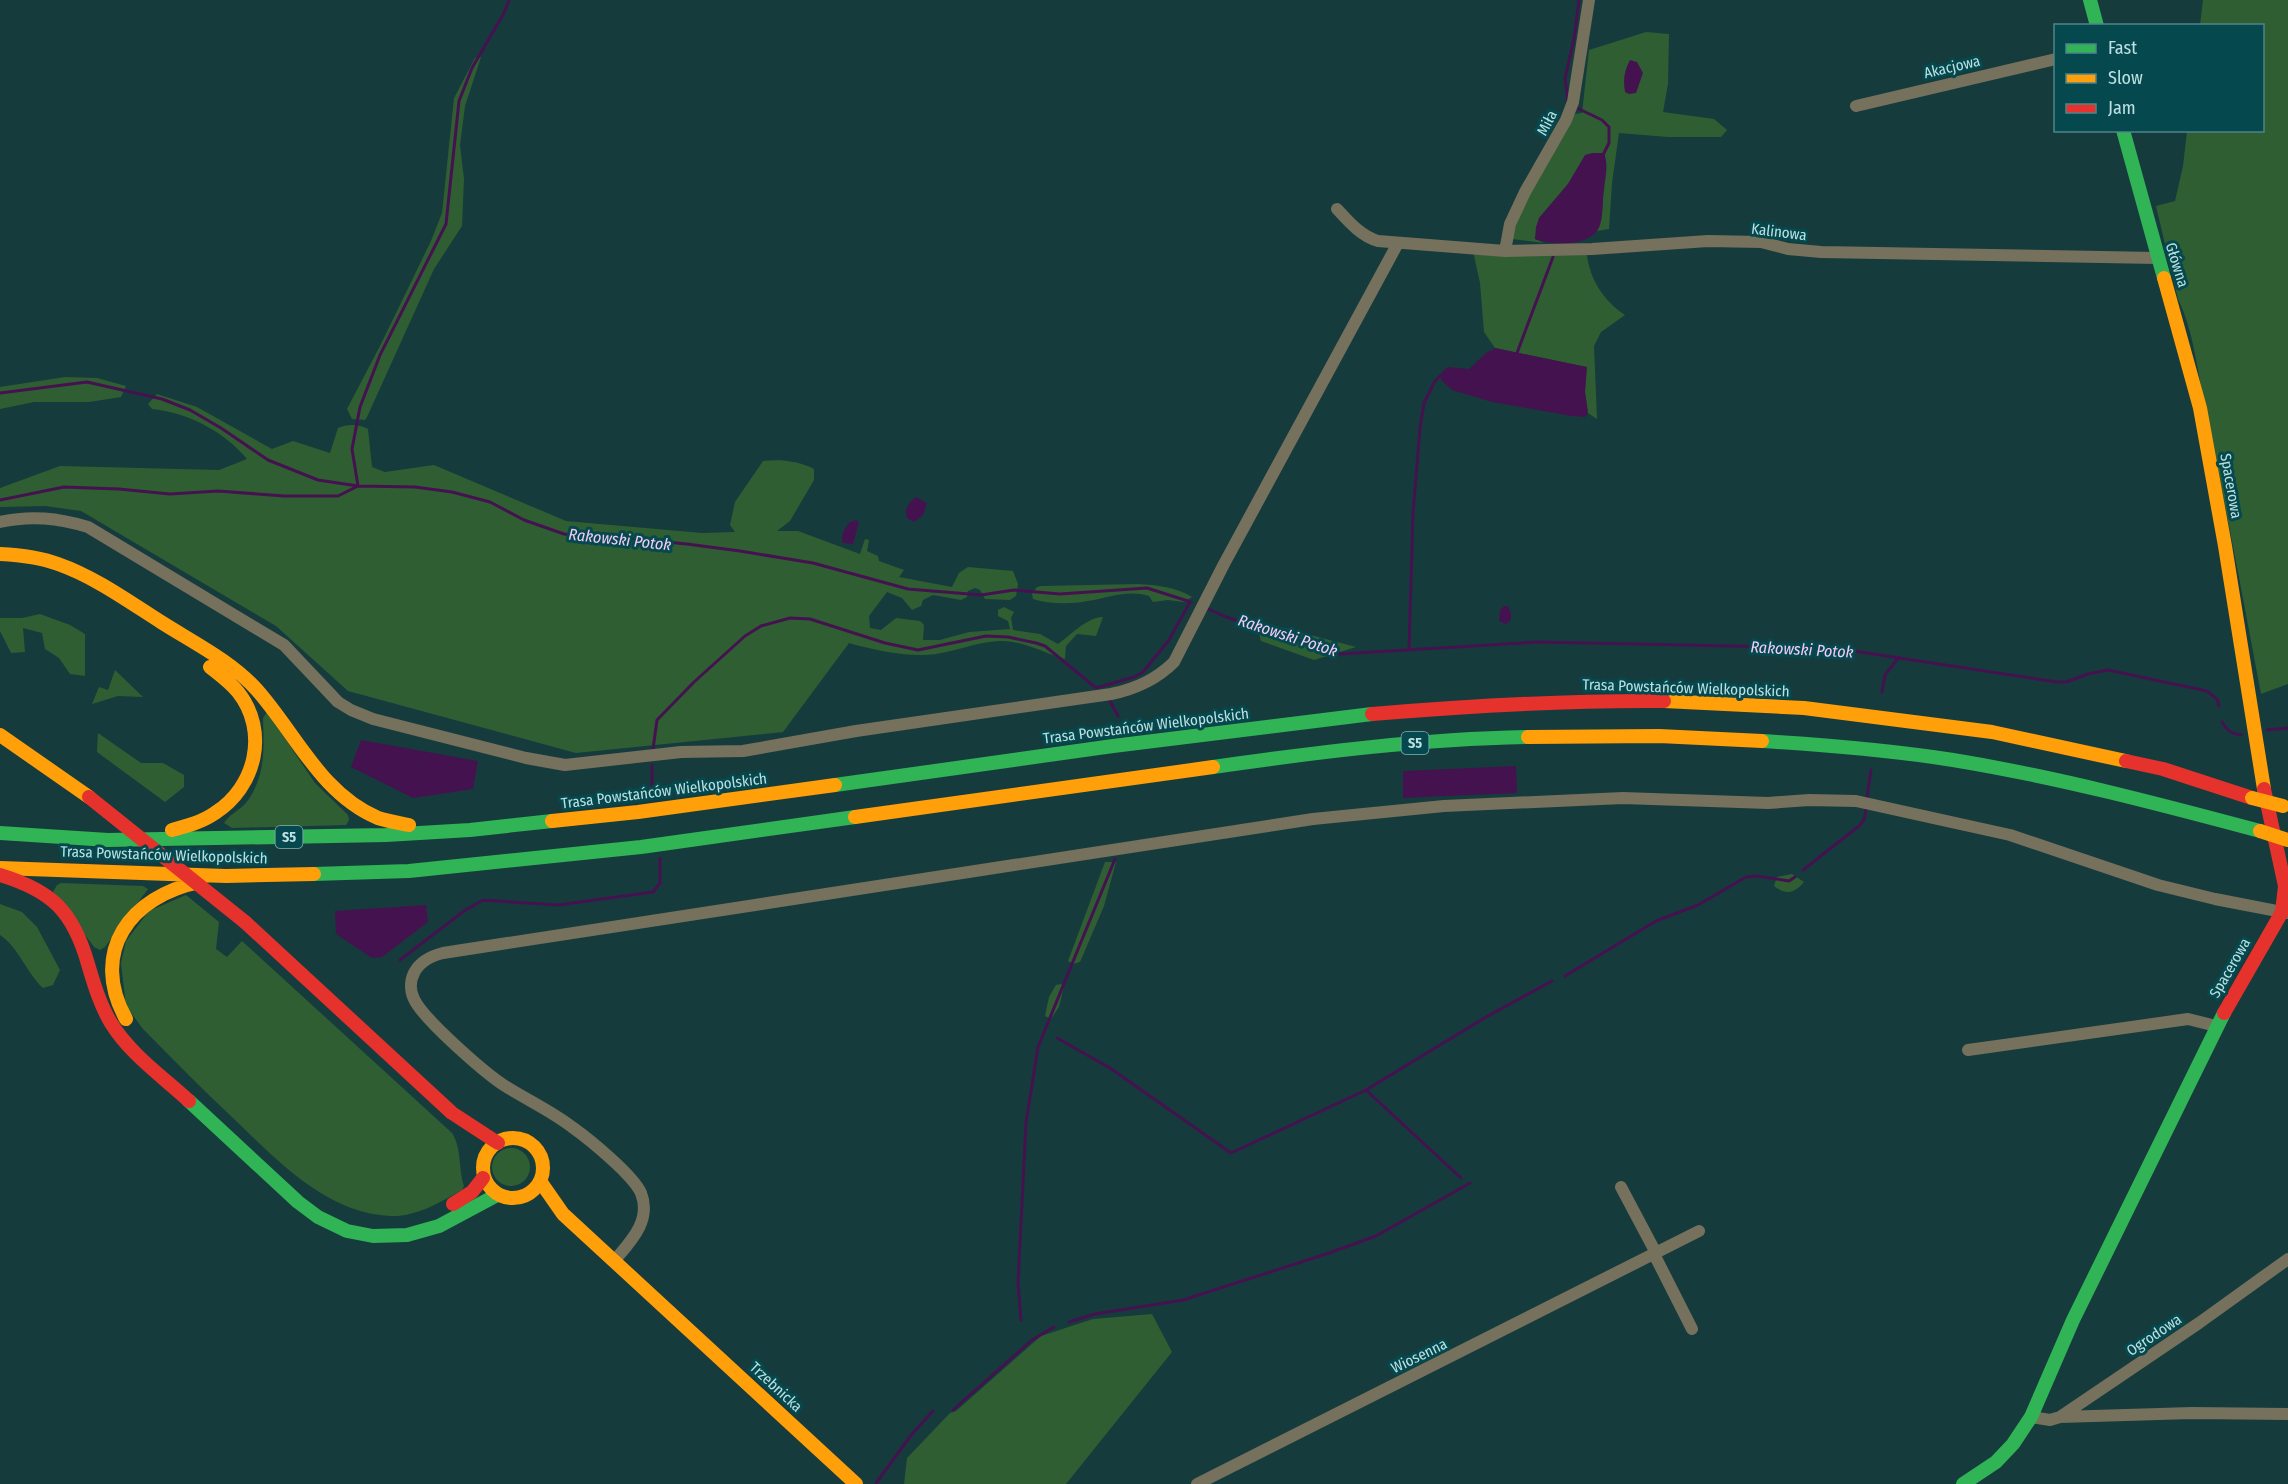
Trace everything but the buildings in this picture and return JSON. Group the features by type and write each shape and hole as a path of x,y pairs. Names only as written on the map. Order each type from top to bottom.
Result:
{"main road":[{"path":"2090,0 2096,24"},
{"name":"Główna","path":"2124,132 2200,408"},
{"name":"Spacerowa","path":"1963,1484 1996,1462 2013,1444 2031,1417 2073,1320 2216,1026 2285,912 2285,886 2265,799 2225,546 2200,408"},
{"path":"0,554 34,555 74,570 106,587 237,670 267,700 326,780 341,797 358,808 380,820 404,825 470,831"},
{"path":"0,568 30,569 50,575 74,585 118,610 206,664 224,678 240,694 250,713 255,734 255,758 248,780 237,796 222,811 203,822 182,829 108,840"},
{"name":"Trasa Powstańców Wielkopolskich","path":"0,833 108,840 386,835 470,831 638,812 1348,716 1467,706 1582,700 1694,701 1804,708 1992,732 2163,769 2286,807"},
{"path":"0,735 89,797 245,922 452,1113 498,1143"},
{"name":"Trasa Powstańców Wielkopolskich","path":"0,868 226,876 409,871 641,847 1350,748 1469,739 1581,736 1692,737 1804,743 1895,752 1984,765 2148,800 2288,840"},
{"path":"0,875 23,882 45,894 67,915 80,936 103,1009 124,1041 283,1189 318,1217 346,1230 373,1236 399,1236 439,1226 497,1195"},
{"path":"226,876 174,888 156,897 128,921 113,951 111,970 114,995 123,1016 145,1044 274,1165 304,1191 323,1203"},
{"path":"452,1113 485,1158"},
{"path":"363,1221 395,1224 424,1218 448,1207 472,1192 483,1178 485,1158 489,1150 505,1139 514,1138 532,1145 542,1161 540,1181 534,1190 515,1198 497,1195 483,1178"},
{"path":"540,1181 563,1214"},
{"path":"525,1195 563,1214"},
{"name":"Trzebnicka","path":"563,1214 856,1484"}],"street":[{"name":"Miła","path":"1505,250 1510,224 1525,192 1566,120 1573,102 1589,0"},
{"name":"Akacjowa","path":"1856,105 2054,59"},
{"name":"Kalinowa","path":"1337,209 1369,239 1505,250 1592,249 1708,241 1761,242 1788,249 1821,252 2157,258"},
{"path":"0,522 37,516 88,527 284,645 325,690 351,710 373,719 549,764 583,763 681,752 743,751 856,730 1111,694 1145,684 1174,662 1224,564 1398,243"},
{"path":"614,1261 634,1238 642,1219 642,1200 636,1186 609,1158 574,1128 495,1079 428,1018 414,1000 411,986 414,972 425,960 443,953 1313,819 1444,806 1623,798 1768,803 1809,800 1874,804 2010,835 2158,885 2215,899 2285,912"},
{"path":"1968,1050 2188,1019 2216,1026"},
{"path":"1621,1187 1692,1329"},
{"name":"Wiosenna","path":"1197,1484 1699,1231"},
{"name":"Ogrodowa","path":"2060,1417 2199,1323 2288,1259"},
{"path":"2031,1417 2050,1420 2060,1417 2192,1413 2288,1414"}],"green space":[{"path":"2203,0 2288,0 2288,684 2261,694 2194,351 2188,325 2178,299 2156,206 2175,201 2183,166 2187,132 2264,132 2264,24 2200,24"},
{"path":"1646,32 1669,34 1668,84 1663,112 1714,119 1727,130 1721,137 1668,137 1619,133 1609,229 1597,231 1601,221 1604,185 1585,156 1568,184 1539,218 1535,239 1544,243 1512,239 1522,209 1539,176 1575,114 1582,113 1589,50"},
{"path":"481,57 465,106 460,145 464,179 462,226 434,269 367,417 365,420 352,419 347,409 431,241 442,213 454,98 475,58"},
{"path":"1473,251 1587,255 1591,273 1599,289 1625,315 1601,332 1594,346 1597,419 1588,413 1585,392 1586,367 1495,348 1484,332 1480,283"},
{"path":"65,377 97,378 126,386 121,397 89,402 34,402 0,409 0,387"},
{"path":"157,394 197,407 272,449 293,441 330,453 338,428 349,425 360,426 368,429 372,467 385,472 434,465 566,521 702,533 735,532 730,525 735,502 763,461 796,462 814,469 814,480 790,521 777,531 798,531 860,554 865,539 869,540 867,551 878,556 879,561 904,570 899,577 952,587 959,573 968,567 1013,571 1018,584 1016,596 1010,600 985,599 980,590 975,588 968,591 967,597 961,600 933,595 923,600 921,606 912,610 902,598 887,592 869,616 870,628 881,630 896,618 920,621 924,625 923,640 940,640 969,632 1010,629 1008,621 998,616 998,610 1004,607 1014,612 1011,618 1013,630 1040,634 1058,644 1085,623 1103,617 1096,636 1077,634 1066,646 1065,659 1008,641 983,643 926,655 892,653 849,643 783,732 576,753 348,691 276,626 81,511 45,506 0,507 0,488 60,466 219,470 247,459 228,440 204,425 179,414 152,409 148,404"},
{"path":"1138,584 1166,587 1192,597 1184,602 1168,600 1153,602 1149,596 1128,594 1063,603 1033,599 1032,594 1037,587 1042,586"},
{"path":"40,614 70,625 85,634 85,676 70,674 59,658 45,649 42,633 23,628 25,652 11,653 0,631 0,618 22,618"},
{"path":"1265,623 1356,647 1314,660 1261,641 1258,630"},
{"path":"115,670 143,697 118,696 92,704 99,687 108,690"},
{"path":"267,712 315,783 348,815 349,820 346,825 232,828 224,823 245,804 257,784 263,752 263,718"},
{"path":"98,733 141,763 163,763 184,775 184,787 165,802 97,752"},
{"path":"1105,862 1116,862 1104,906 1080,962 1073,964 1068,961"},
{"path":"1792,874 1804,882 1797,889 1786,892 1774,886 1777,877"},
{"path":"61,883 143,886 148,889 105,947 100,950 94,947 53,892"},
{"path":"186,895 219,922 216,949 227,957 242,941 452,1133 459,1152 464,1186 462,1190 428,1208 400,1216 367,1213 324,1195 304,1182 268,1151 143,1029 126,1006 121,963 126,941 149,911"},
{"path":"0,904 22,912 37,927 60,970 53,985 43,988 7,940 0,935"},
{"path":"1056,985 1064,986 1059,1007 1051,1019 1045,1016 1049,997"},
{"path":"511,1148 524,1154 530,1167 524,1180 511,1186 498,1180 492,1167 498,1154"},
{"path":"1152,1314 1172,1352 1066,1484 904,1484 907,1458 950,1413 956,1411 1041,1336 1093,1319"}],"shaded area":[{"path":"1630,60 1637,62 1643,73 1636,93 1629,94 1625,92 1624,80"},
{"path":"1604,153 1606,162 1602,217 1597,231 1584,240 1576,242 1550,243 1535,239 1539,218 1568,184 1585,155"},
{"path":"1495,348 1587,367 1585,392 1588,413 1585,417 1572,416 1492,402 1452,390 1441,380 1442,372 1448,367 1469,369"},
{"path":"916,497 927,503 923,515 914,522 907,518 906,509"},
{"path":"856,520 859,522 853,544 843,543 842,537 845,529 850,522"},
{"path":"1508,606 1511,613 1511,620 1506,624 1499,621 1500,610"},
{"path":"361,740 478,761 473,789 413,798 351,767"},
{"path":"1516,766 1517,793 1403,798 1403,771"},
{"path":"426,905 428,922 382,957 372,958 336,934 335,911"}],"waterway":[{"path":"0,500 64,487 170,494 218,491 284,496 338,496 358,486 352,449 360,407 380,355 446,224 459,101 472,68 504,13 509,0"},
{"name":"Rakowski Potok","path":"1568,102 1565,78 1574,39 1579,0"},
{"name":"Rakowski Potok","path":"1577,108 1602,120 1609,127 1609,143 1603,155"},
{"name":"Rakowski Potok","path":"1514,355 1517,353 1553,257"},
{"name":"Rakowski Potok","path":"1409,649 1413,513 1420,428 1424,403 1435,381 1441,375 1444,376"},
{"name":"Rakowski Potok","path":"0,393 87,382 162,399 190,410 268,460 318,480 358,486 415,487 452,492 490,502 524,520 564,534 602,539 634,539 687,544 740,551 813,563 908,589 981,595 1014,590 1060,594 1147,588 1191,602"},
{"path":"653,749 657,720 694,682 745,636 761,626 790,618 810,619 885,643 918,650 986,636 1008,637 1036,643 1045,646 1096,688 1134,677 1143,672 1169,640 1190,602"},
{"name":"Rakowski Potok","path":"1206,608 1226,617 1341,654 1537,642 1834,648 2057,682 2066,682 2108,670 2207,691 2217,699 2219,706"},
{"path":"1882,692 1885,675 1899,657"},
{"path":"1110,701 1118,716"},
{"name":"Rakowski Potok","path":"2222,722 2230,731 2241,735"},
{"name":"Rakowski Potok","path":"2267,730 2288,728"},
{"path":"652,765 652,794"},
{"path":"1867,797 1871,770"},
{"path":"1803,870 1859,826 1864,820 1866,809"},
{"path":"400,960 464,911 483,900 558,905 653,892 660,883 660,858"},
{"path":"1021,1320 1018,1283 1026,1123 1038,1047 1115,859"},
{"path":"1565,976 1656,921 1698,905 1746,877 1757,876 1789,881 1795,877"},
{"path":"1057,1038 1110,1068 1231,1153 1366,1090 1486,1017 1552,981"},
{"path":"1366,1090 1461,1178"},
{"path":"1069,1322 1095,1314 1183,1300 1329,1253 1376,1236 1470,1183"},
{"path":"953,1410 1032,1340 1054,1327"},
{"path":"876,1483 912,1434 933,1411"}],"traffic: fast":[{"path":"2090,0 2096,24"},
{"path":"2124,132 2164,278"},
{"path":"835,785 1113,746 1372,714"},
{"path":"1213,767 1370,747 1449,740 1528,737"},
{"path":"1762,741 1929,756 2031,774 2260,831"},
{"path":"314,874 409,871 641,847 855,817"},
{"path":"0,833 108,840 386,835 470,830 552,821"},
{"path":"1963,1484 1996,1462 2013,1444 2031,1417 2073,1320 2224,1013"},
{"path":"189,1101 298,1202 318,1217 347,1231 373,1236 407,1235 439,1226 497,1195"}],"traffic: slow":[{"path":"2164,278 2200,408 2264,789"},
{"path":"0,554 44,560 72,569 111,590 212,653 236,670 257,690 311,762 341,794 378,818 409,825"},
{"path":"172,830 205,819 229,802 240,789 254,757 253,724 248,707 235,688 210,667"},
{"path":"1664,701 1804,708 1992,732 2126,761"},
{"path":"0,735 89,797"},
{"path":"1528,737 1659,736 1762,741"},
{"path":"855,817 1213,767"},
{"path":"552,821 638,812 835,785"},
{"path":"2252,798 2283,806"},
{"path":"2260,831 2288,840"},
{"path":"0,868 226,876 314,874"},
{"path":"126,1019 116,994 112,971 115,950 123,931 136,914 154,900 175,889 200,882"},
{"path":"513,1138 530,1143 538,1151 543,1168 538,1185 530,1193 513,1198 496,1193 488,1185 483,1168 488,1151 496,1143 513,1138"},
{"path":"540,1181 563,1214 856,1484"}],"traffic: jam":[{"path":"1372,714 1518,704 1664,701"},
{"path":"2126,761 2163,769 2252,798"},
{"path":"2224,1013 2282,912 2285,886 2264,789"},
{"path":"89,797 245,922"},
{"path":"0,875 34,888 58,906 75,930 111,1023 137,1055 189,1101"},
{"path":"245,922 452,1113 498,1143"},
{"path":"453,1204 472,1192 483,1178"}]}
